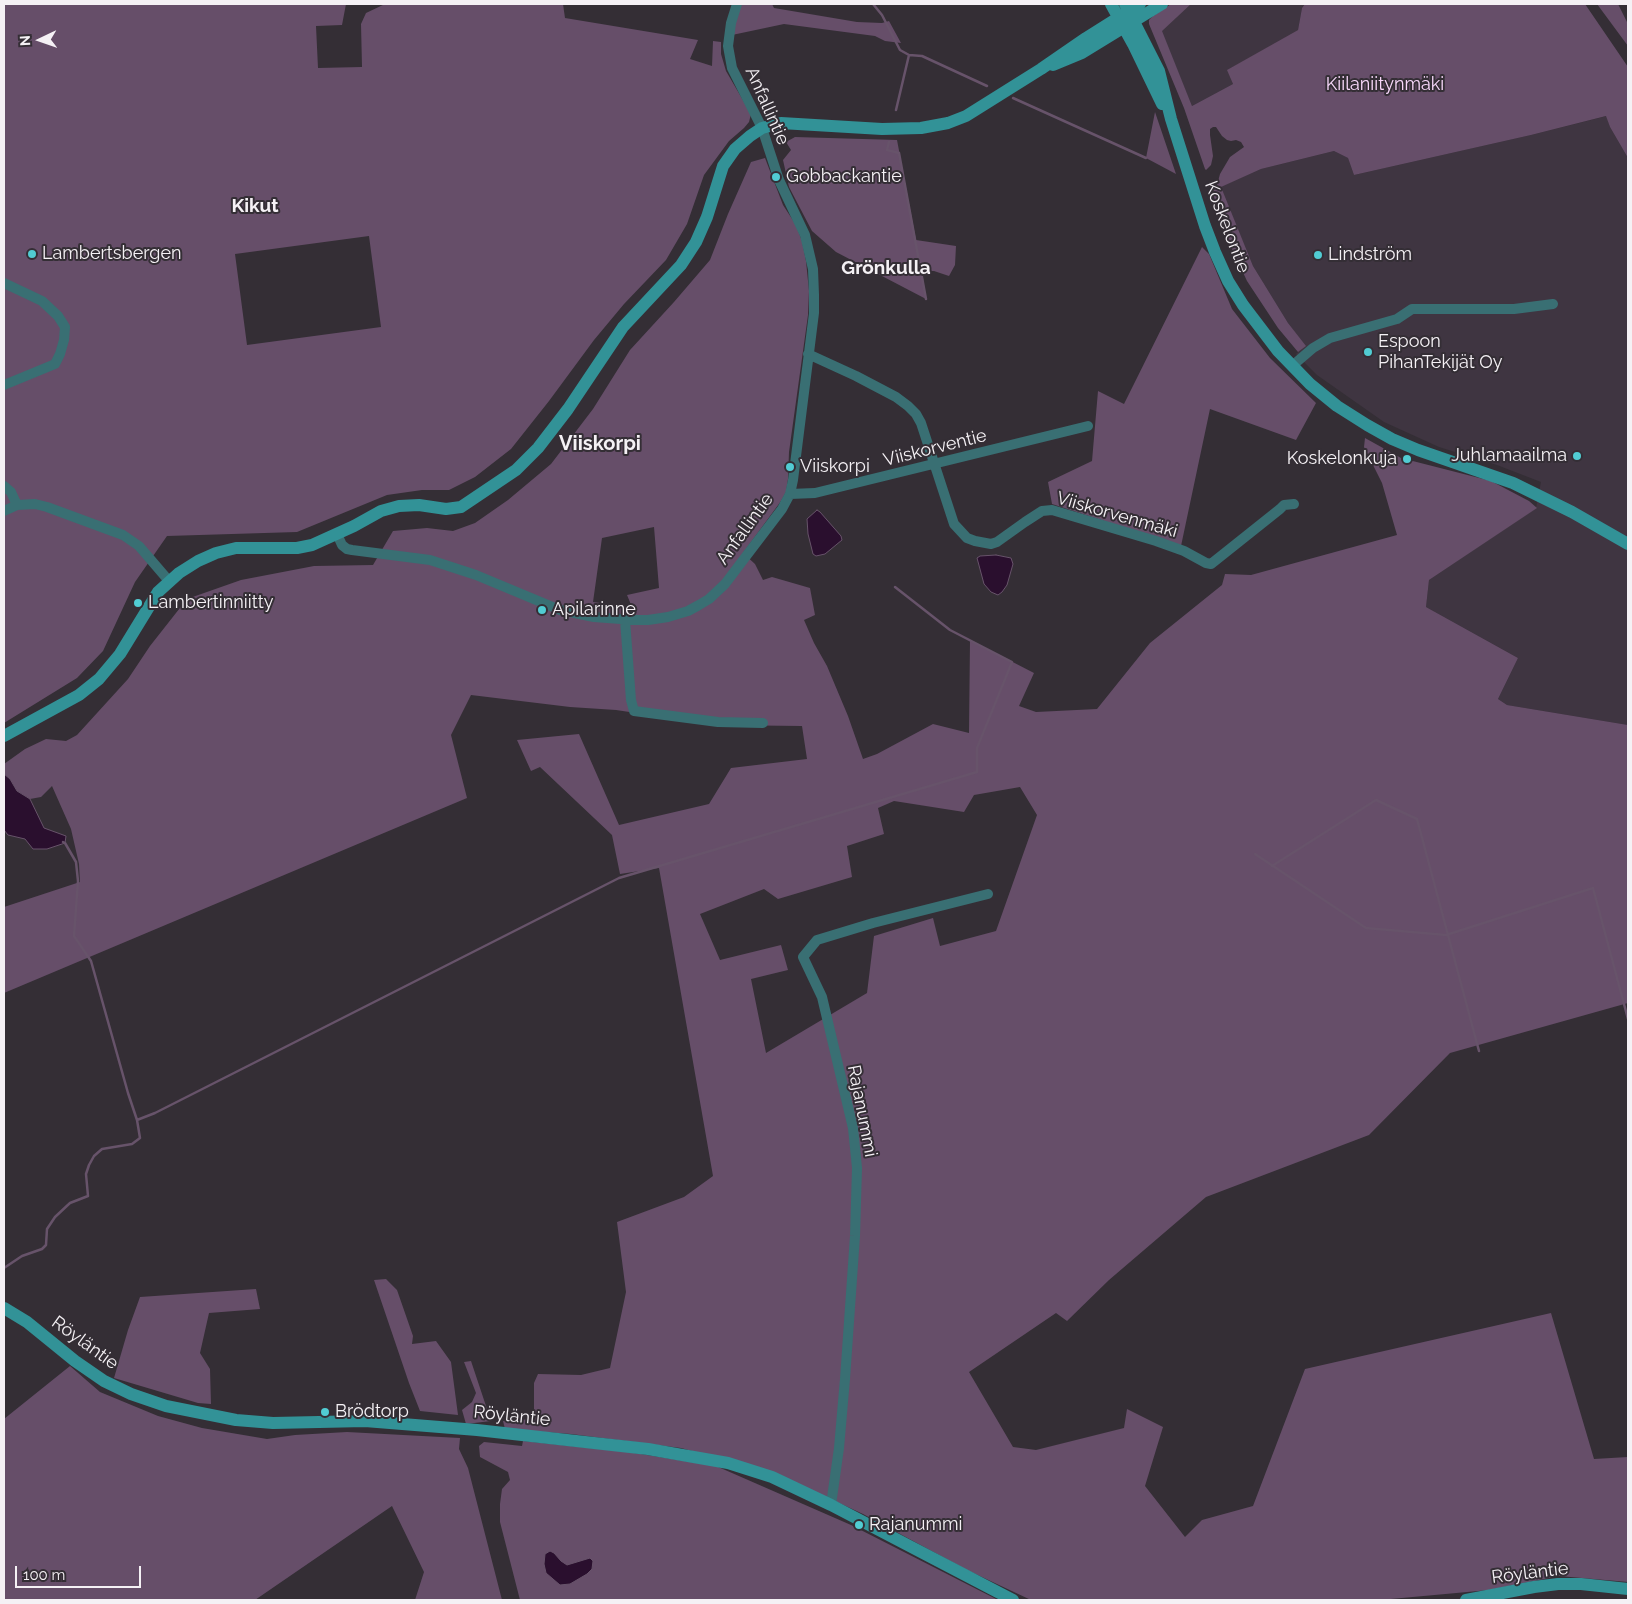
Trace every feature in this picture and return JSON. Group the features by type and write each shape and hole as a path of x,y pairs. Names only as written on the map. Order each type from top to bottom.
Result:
{"street":[{"name":"Anfallintie","path":"337,534 342,545 347,549 430,560 476,575 556,609 579,615 624,620 648,620 688,611 709,599 725,584 782,509 790,494 793,480 814,294 813,269 805,235 779,180 762,128 736,80 729,58 729,32 737,4"},
{"name":"Koskelontie","path":"1111,4 1126,16 1163,107 1171,119 1205,226 1228,281 1254,322 1292,366 1310,384 1338,406 1392,439 1513,483 1564,508 1628,544"},
{"path":"4,736 79,695 99,678 120,654 150,604 169,581 198,560 226,550 247,547 297,548 312,545 381,511 398,506 419,505 446,509 460,507 516,470 528,459 568,409 623,328 681,265 696,242 707,218 724,166 735,149 762,128 781,123 882,129 921,128 948,123 966,116 1126,16 1140,4"},
{"path":"1126,16 1162,4"},
{"path":"4,284 42,301 58,316 65,327 64,340 55,364 4,385"},
{"path":"1292,366 1313,348 1330,338 1397,319 1412,309 1514,309 1553,304"},
{"name":"Viiskorvenmäki","path":"808,354 856,376 908,406 921,423 954,524 967,538 991,544 997,542 1042,511 1052,510 1184,551 1207,564 1212,564 1284,505 1294,504"},
{"name":"Viiskorventie","path":"790,494 815,493 1088,426"},
{"path":"4,486 11,492 17,505"},
{"path":"4,510 17,505 35,504 123,535 139,546 169,581"},
{"path":"624,620 634,712 718,722 763,723"},
{"name":"Rajanummi","path":"831,1504 839,1448 846,1369 855,1236 857,1168 853,1128 822,997 803,957 817,940 873,923 988,894"},
{"name":"Röyläntie","path":"4,1308 27,1322 75,1361 104,1381 131,1394 166,1406 236,1420 273,1423 365,1421 412,1424 648,1449 736,1466 772,1477 831,1504 1013,1600"},
{"name":"Röyläntie","path":"1466,1600 1558,1584 1581,1584 1628,1589"}],"shaded area":[{"path":"1191,4 1305,4 1302,8 1298,30 1228,70 1233,84 1192,106 1161,31"},
{"path":"1607,116 1610,127 1628,158 1628,725 1507,705 1498,699 1518,658 1426,607 1429,580 1536,508 1541,482 1497,465 1439,447 1384,422 1317,375 1296,354 1305,346 1288,323 1253,266 1220,187 1261,169 1334,151 1348,158 1354,175"},
{"path":"817,510 841,536 842,540 825,554 816,556 813,554 808,534 807,519"},
{"path":"996,555 1011,558 1013,564 1007,585 998,595 991,592 984,584 977,558 980,556"},
{"path":"4,774 10,779 17,791 30,799 44,828 66,836 65,843 47,849 33,849 25,839 8,835 4,830"},
{"path":"550,1551 567,1565 590,1558 593,1561 592,1569 570,1584 560,1585 546,1573 544,1564 545,1554"}],"green space":[{"path":"4,4 346,4 342,25 316,26 318,68 362,67 361,24 366,13 385,4 563,4 565,18 698,40 690,59 712,66 713,41 721,42 721,54 726,71 751,114 749,122 729,141 704,175 687,224 666,260 624,304 594,340 511,449 475,477 449,490 422,490 387,495 297,532 167,536 135,582 103,651 77,678 4,723","holes":["369,236 381,327 247,345 235,254"]},
{"path":"740,4 772,4 774,8 857,22 882,23 889,21 901,43 885,41 875,36 784,24 732,35"},
{"name":"Kiilaniitynmäki","path":"1171,4 1191,4 1162,31 1192,106 1233,84 1227,70 1298,30 1302,8 1305,4 1585,4 1628,67 1628,158 1610,127 1606,116 1354,175 1348,158 1334,151 1261,169 1221,187 1253,266 1288,323 1306,346 1298,352 1278,328 1247,281 1224,232 1211,186 1217,185 1220,174 1230,157 1244,147 1241,142 1227,140 1216,127 1213,127 1210,129 1210,135 1213,156 1211,165 1205,169 1184,108 1149,24 1149,20 1153,16"},
{"path":"1597,4 1618,4 1628,24 1628,46"},
{"path":"1155,112 1176,174 1146,158"},
{"path":"795,137 897,140 916,240 956,246 955,265 949,276 934,271 922,271 926,299 836,252 812,231 789,187 783,160 791,150 786,142"},
{"path":"765,158 783,205 796,225 806,261 809,291 808,315 789,452 786,492 743,553 755,564 763,580 772,577 810,588 815,615 804,620 827,666 848,716 863,759 877,754 933,724 969,733 970,640 1034,673 1019,706 1036,712 1097,709 1150,643 1222,585 1225,574 1251,575 1397,535 1382,483 1364,447 1365,438 1401,458 1491,481 1529,501 1537,508 1429,580 1426,607 1518,658 1498,699 1507,705 1628,725 1628,1003 1450,1053 1369,1135 1206,1197 1109,1280 1067,1321 1056,1313 969,1372 1013,1447 1036,1450 1124,1428 1127,1409 1163,1427 1145,1486 1185,1537 1202,1520 1253,1506 1305,1369 1551,1313 1594,1459 1628,1457 1628,1582 1559,1576 1489,1590 1380,1600 1031,1600 967,1570 863,1514 774,1473 681,1448 571,1434 505,1429 503,1421 534,1419 534,1383 538,1374 581,1375 610,1368 626,1292 617,1222 684,1197 713,1176 659,868 620,874 612,835 540,767 531,771 517,740 579,734 619,825 709,804 731,768 807,759 802,726 717,725 616,710 570,707 471,695 451,735 467,798 4,993 4,907 80,882 79,864 71,829 52,786 41,797 30,799 17,791 10,779 4,774 4,764 25,749 46,739 66,741 77,735 128,679 150,646 187,599 241,580 314,566 373,565 393,531 427,528 453,531 475,523 508,500 551,464 593,409 630,350 710,260 751,162","holes":["654,527 659,588 627,595 632,607 593,602 602,538","1020,787 1037,815 996,931 940,946 933,918 874,936 867,993 766,1053 751,979 788,970 781,945 720,960 700,914 764,889 778,899 852,877 847,846 884,834 878,808 894,801 964,812 974,795"]},
{"path":"1202,247 1209,254 1232,309 1270,358 1316,403 1296,440 1210,409 1181,546 1052,504 1048,482 1092,461 1098,391 1124,404"},
{"path":"386,1279 397,1290 413,1336 412,1344 436,1341 451,1362 458,1415 420,1411 374,1280"},
{"path":"256,1289 260,1309 209,1313 200,1353 210,1369 211,1404 198,1403 114,1378 140,1297"},
{"path":"471,1361 491,1421 466,1424 462,1410 472,1402 476,1393 464,1362"},
{"path":"70,1366 100,1392 158,1416 202,1428 267,1439 295,1435 347,1432 460,1438 459,1449 468,1468 502,1600 415,1600 424,1572 392,1506 255,1600 4,1600 4,1419"},
{"path":"523,1441 628,1452 716,1466 851,1525 998,1600 520,1600 500,1522 502,1489 510,1480 508,1472 480,1457 479,1446 484,1442 522,1446"}],"waterway":[{"path":"873,4 882,15 900,50 909,55 896,110"},
{"path":"909,55 922,56 987,86"},
{"path":"1013,98 1146,158"},
{"path":"889,142 887,150 899,153 926,299"},
{"path":"137,1120 155,1113 619,878 977,772 977,748 1012,662 950,630 895,587"},
{"path":"1272,866 1376,800 1417,819 1479,1051"},
{"path":"4,1268 22,1256 42,1249 46,1245 47,1229 55,1217 70,1203 88,1196 86,1174 94,1156 102,1149 132,1144 140,1138 137,1120 91,961 74,936 78,881 76,862 63,842"},
{"path":"1255,854 1366,928 1446,935 1593,888 1628,1019"}],"place":[{"name":"Gobbackantie","path":"776,177"},
{"name":"Lambertsbergen","path":"32,254"},
{"name":"Lindström","path":"1318,255"},
{"name":"Espoon PihanTekijät Oy","path":"1368,352"},
{"name":"Juhlamaailma","path":"1577,456"},
{"name":"Koskelonkuja","path":"1407,459"},
{"name":"Viiskorpi","path":"790,467"},
{"name":"Lambertinniitty","path":"138,603"},
{"name":"Apilarinne","path":"542,610"},
{"name":"Brödtorp","path":"325,1412"},
{"name":"Rajanummi","path":"859,1525"}],"district":[{"name":"Kikut","path":"255,206"},
{"name":"Grönkulla","path":"886,268"},
{"name":"Viiskorpi","path":"600,444"}]}
